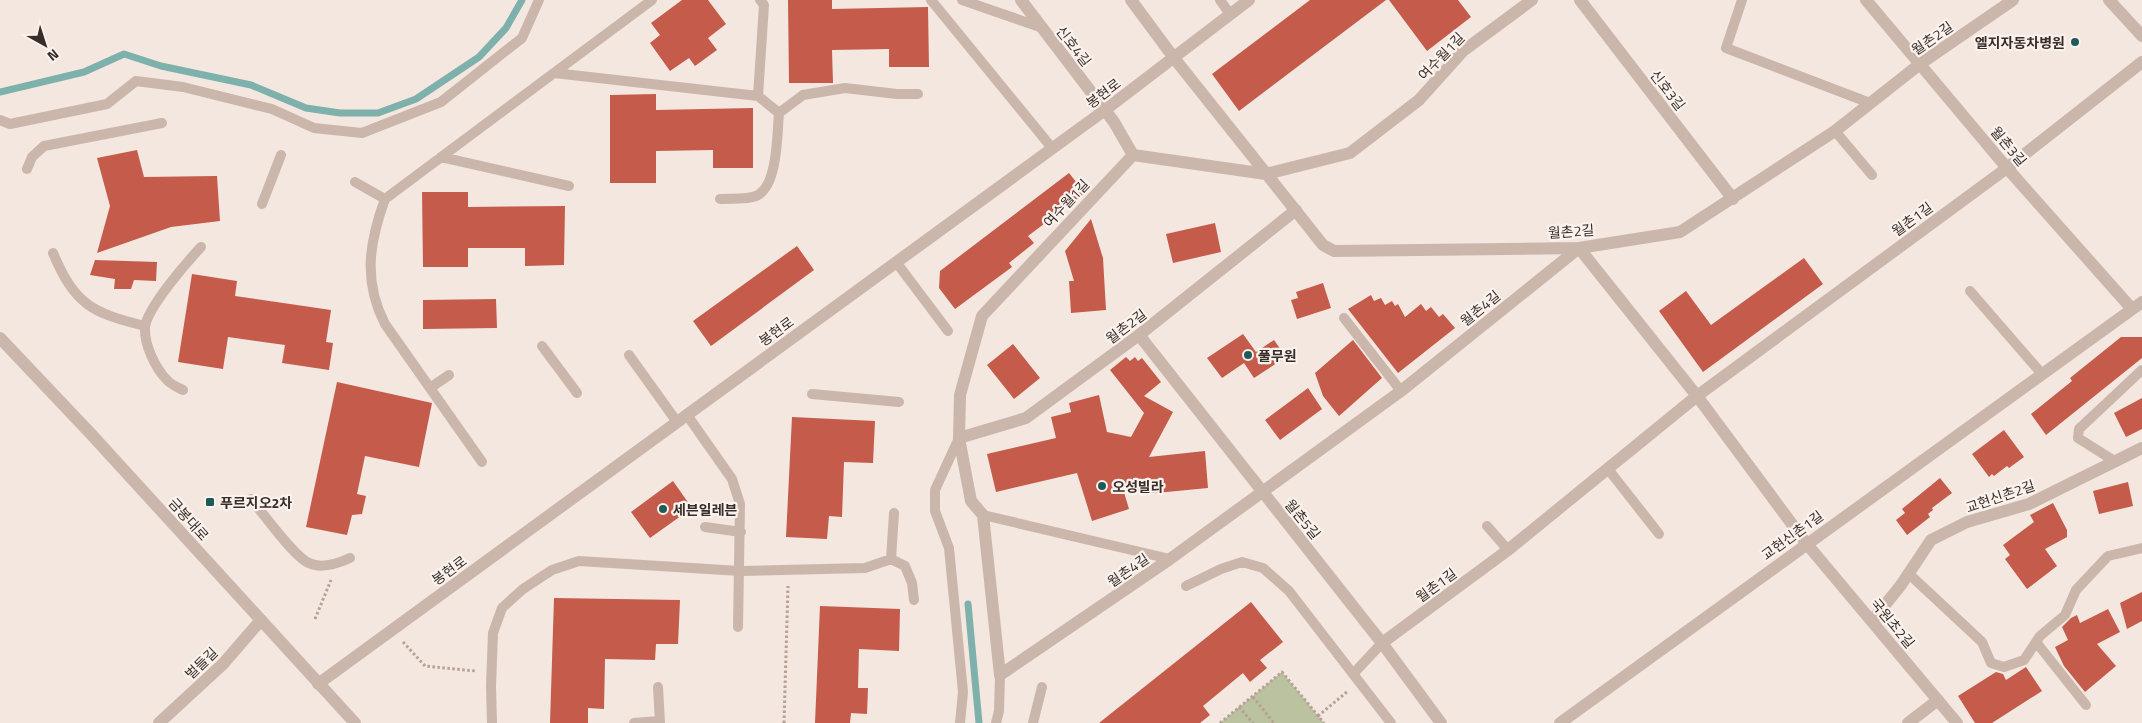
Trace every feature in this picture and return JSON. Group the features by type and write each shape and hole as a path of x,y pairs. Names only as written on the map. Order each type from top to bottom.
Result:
{"street":[{"name":"신호4길","path":"1021,0 1105,110 1132,155"},
{"name":"월촌2길","path":"1131,0 1174,58 1323,245 1334,251 1579,248 1680,232 1835,130 1920,64 2013,0"},
{"name":"봉현로","path":"318,684 1105,110 1249,0"},
{"name":"여수월1길","path":"983,515 971,501 959,438 960,395 982,316 1132,155 1266,174 1350,153 1419,100 1463,51 1532,0"},
{"name":"신호3길","path":"1580,0 1733,198"},
{"name":"월촌3길","path":"1866,0 2007,168 2137,306"},
{"path":"2109,0 2140,30"},
{"name":"월촌1길","path":"1382,643 1508,550 1697,396 2007,168 2142,62"},
{"name":"월촌2길","path":"959,438 1026,418 1139,335 1296,210"},
{"path":"1579,248 1697,396 1806,543"},
{"name":"월촌4길","path":"1000,675 1170,559 1401,391 1579,248"},
{"name":"교현신촌1길","path":"1560,723 1806,543 2137,306"},
{"name":"월촌5길","path":"1139,335 1382,643 1442,723"},
{"name":"금봉대로","path":"0,338 354,723"},
{"name":"교현신촌2길","path":"1872,621 1931,540 1967,522 2028,504 2142,448"},
{"path":"983,515 1000,675"},
{"name":"국원초2길","path":"1806,543 1957,723"},
{"name":"벌들길","path":"159,723 223,664 261,620"},
{"path":"1908,723 1938,700"}],"lane":[{"path":"0,120 10,124 107,104 136,81 183,87 272,108 314,128 362,134 441,102 522,38 539,0"},
{"path":"482,462 384,324 375,305 370,279 371,257 375,227 385,199 652,0"},
{"path":"931,0 1052,148"},
{"path":"962,0 1040,27"},
{"path":"1220,0 1230,14"},
{"path":"1742,0 1726,48 1870,103"},
{"path":"758,96 764,2"},
{"path":"554,73 758,96 779,113"},
{"path":"720,199 755,197 766,189 772,177 779,113 802,95 845,88 897,94 918,94"},
{"path":"27,169 32,157 44,146 162,123"},
{"path":"1835,130 1872,175"},
{"path":"262,204 281,155"},
{"path":"441,157 569,186"},
{"path":"355,182 385,199"},
{"path":"184,390 167,382 156,365 148,345 145,326 175,277 201,247"},
{"path":"53,253 63,278 77,296 94,310 145,326"},
{"path":"896,262 948,331"},
{"path":"1970,291 2042,374"},
{"path":"1344,318 1401,391"},
{"path":"542,346 577,393"},
{"path":"629,355 732,478 740,504 738,627"},
{"path":"2116,462 2078,438 2079,430 2142,370"},
{"path":"430,388 449,375"},
{"path":"812,394 899,402"},
{"path":"959,438 935,490 935,511 949,548 963,692 960,723"},
{"path":"1608,469 1659,534"},
{"path":"251,500 297,553 309,563 337,564 350,558"},
{"path":"891,559 894,513"},
{"path":"983,515 1170,559"},
{"path":"1487,526 1508,550"},
{"path":"705,527 741,532"},
{"path":"1908,573 1982,642 1991,663 2004,667 2024,660 2036,642 2066,615 2076,590 2108,556 2142,548"},
{"path":"492,723 491,672 493,633 502,608 522,589 552,570 579,561 740,571 865,568 891,559 905,566 912,583 914,600"},
{"path":"1186,586 1221,569 1242,562 1263,568 1289,592 1391,723"},
{"path":"2036,642 2086,706"},
{"path":"1353,674 1382,643"},
{"path":"996,723 999,711 1000,675"},
{"path":"634,723 660,722 658,687"},
{"path":"1033,723 1042,688"}],"path":[{"path":"315,619 337,564"},
{"path":"784,723 788,570"},
{"path":"399,638 425,666 491,672"},
{"path":"1220,723 1282,672 1324,723"},
{"path":"1318,716 1348,691"},
{"path":"1253,696 1274,723"},
{"path":"1240,707 1253,723"}],"green space":[{"path":"1282,672 1324,723 1220,723"}],"building":[{"path":"682,0 708,0 726,24 708,38 717,50 695,66 689,58 670,71 650,43 660,35 651,23"},
{"path":"788,0 832,0 832,9 928,7 929,67 889,67 889,49 832,50 833,83 789,83"},
{"path":"1310,0 1386,0 1239,111 1212,74"},
{"path":"1389,0 1458,0 1471,17 1427,51"},
{"path":"656,94 656,110 753,108 753,168 713,168 713,150 656,151 656,183 610,183 610,95"},
{"path":"137,150 144,177 217,176 220,221 171,227 97,253 110,206 97,158"},
{"path":"1069,173 1085,193 1028,236 1034,243 1009,263 1012,267 955,309 939,288 940,271"},
{"path":"422,192 468,192 468,207 565,206 564,265 525,266 525,248 468,248 468,267 423,267"},
{"path":"1091,219 1103,258 1106,310 1071,313 1069,281 1074,281 1065,251"},
{"path":"1215,223 1221,252 1173,263 1166,234"},
{"path":"797,246 814,270 711,346 693,321"},
{"path":"1804,258 1823,284 1703,372 1659,311 1686,291 1711,325"},
{"path":"95,260 157,262 156,281 134,280 131,289 114,289 115,279 90,275"},
{"path":"192,274 237,281 235,296 331,310 326,342 333,343 329,370 282,363 285,345 228,337 223,369 178,362"},
{"path":"1323,283 1331,308 1297,319 1291,300 1298,298 1296,292"},
{"path":"1371,295 1374,301 1381,298 1385,305 1392,301 1395,306 1398,304 1405,317 1421,304 1426,311 1431,307 1439,317 1443,314 1455,328 1398,373 1348,309"},
{"path":"496,299 497,328 423,329 423,300"},
{"name":"풀무원","path":"1243,334 1256,352 1274,340 1286,357 1254,378 1244,363 1222,378 1207,358"},
{"path":"2121,337 2142,337 2142,358 2046,435 2031,414 2072,381 2070,378"},
{"path":"1353,340 1382,378 1339,416 1323,396 1315,373"},
{"path":"1013,344 1040,378 1014,399 987,365"},
{"path":"1126,357 1130,361 1135,357 1138,361 1142,358 1161,382 1144,396 1173,412 1149,457 1205,451 1208,488 1156,493 1123,489 1129,509 1092,521 1077,473 996,492 987,454 1056,438 1051,417 1071,412 1069,403 1099,395 1107,432 1131,437 1144,413 1110,370"},
{"path":"337,382 432,403 419,467 365,456 357,494 366,496 362,514 352,515 347,535 306,527"},
{"path":"1308,388 1322,409 1280,440 1265,420"},
{"path":"2142,398 2142,429 2126,437 2114,413"},
{"path":"792,417 875,421 873,463 844,462 842,517 829,516 827,539 786,537"},
{"path":"2004,430 2024,457 2009,468 2007,466 1994,476 1992,474 1989,477 1972,454"},
{"path":"1940,478 1952,493 1932,508 1933,510 1928,514 1930,517 1907,535 1896,520 1905,513 1902,509"},
{"path":"673,481 692,508 650,538 631,512"},
{"path":"2128,482 2133,506 2099,514 2093,491"},
{"path":"2053,503 2067,530 2067,537 2045,549 2057,566 2027,589 2005,559 2010,555 2003,545 2034,522 2030,515"},
{"path":"2142,592 2142,621 2127,629 2120,603"},
{"path":"554,598 680,600 678,644 656,644 655,660 605,659 604,709 588,708 588,723 550,723"},
{"path":"1251,602 1283,642 1260,660 1267,668 1250,682 1243,673 1203,706 1210,715 1200,723 1099,723"},
{"path":"820,606 900,609 899,651 859,649 858,688 868,688 867,714 851,713 850,723 815,723"},
{"path":"2108,609 2120,632 2097,644 2116,666 2085,692 2064,666 2055,647 2068,640 2062,627 2071,618 2077,615 2080,623"},
{"path":"2026,667 2042,691 1992,723 1975,723 1958,696 1996,672 2003,674 2006,680"}],"waterway":[{"path":"0,92 84,72 124,54 161,66 251,85 306,108 340,113 378,113 416,99 479,57 506,28 522,0"},
{"path":"968,604 979,723"}],"place":[{"name":"엘지자동차병원","path":"2075,42"},
{"name":"풀무원","path":"1248,355"},
{"name":"오성빌라","path":"1102,486"},
{"name":"푸르지오2차","path":"210,502"},
{"name":"세븐일레븐","path":"663,509"}]}
